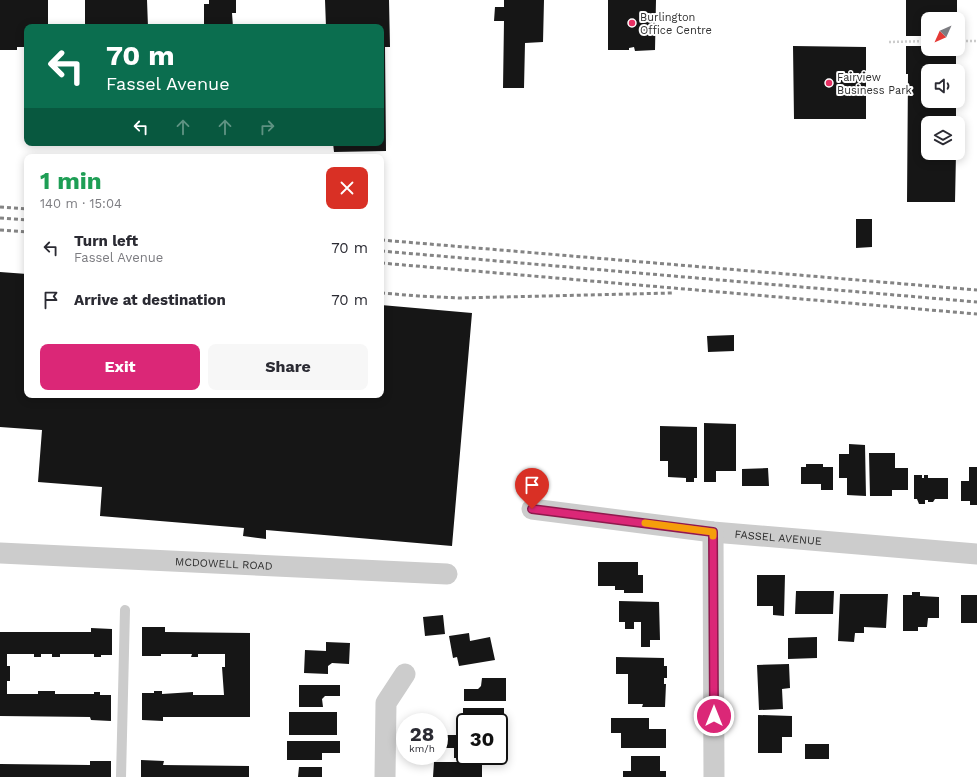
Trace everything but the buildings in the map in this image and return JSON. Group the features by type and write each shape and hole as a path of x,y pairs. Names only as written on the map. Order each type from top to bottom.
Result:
{"street":[{"name":"FASSEL AVENUE","path":"532,509 713,532 977,554"},
{"path":"713,532 714,777"},
{"name":"MCDOWELL ROAD","path":"0,553 447,574"},
{"path":"385,777 386,703 405,674"}],"lane":[{"path":"121,777 125,610"}],"path":[{"path":"889,42 921,41"},
{"path":"965,41 977,41"}],"railway":[{"path":"0,207 24,209"},
{"path":"0,218 24,220"},
{"path":"0,230 24,232"},
{"path":"384,240 977,290"},
{"path":"384,251 977,302"},
{"path":"384,263 977,314"},
{"path":"384,293 459,298 673,293"}],"slow traffic":[{"path":"645,523 713,532 713,536"}],"place":[{"name":"Burlington Office Centre","path":"632,23"},
{"name":"Fairview Business Park","path":"829,83"}],"route":[{"path":"532,509 713,532 714,716"}]}
